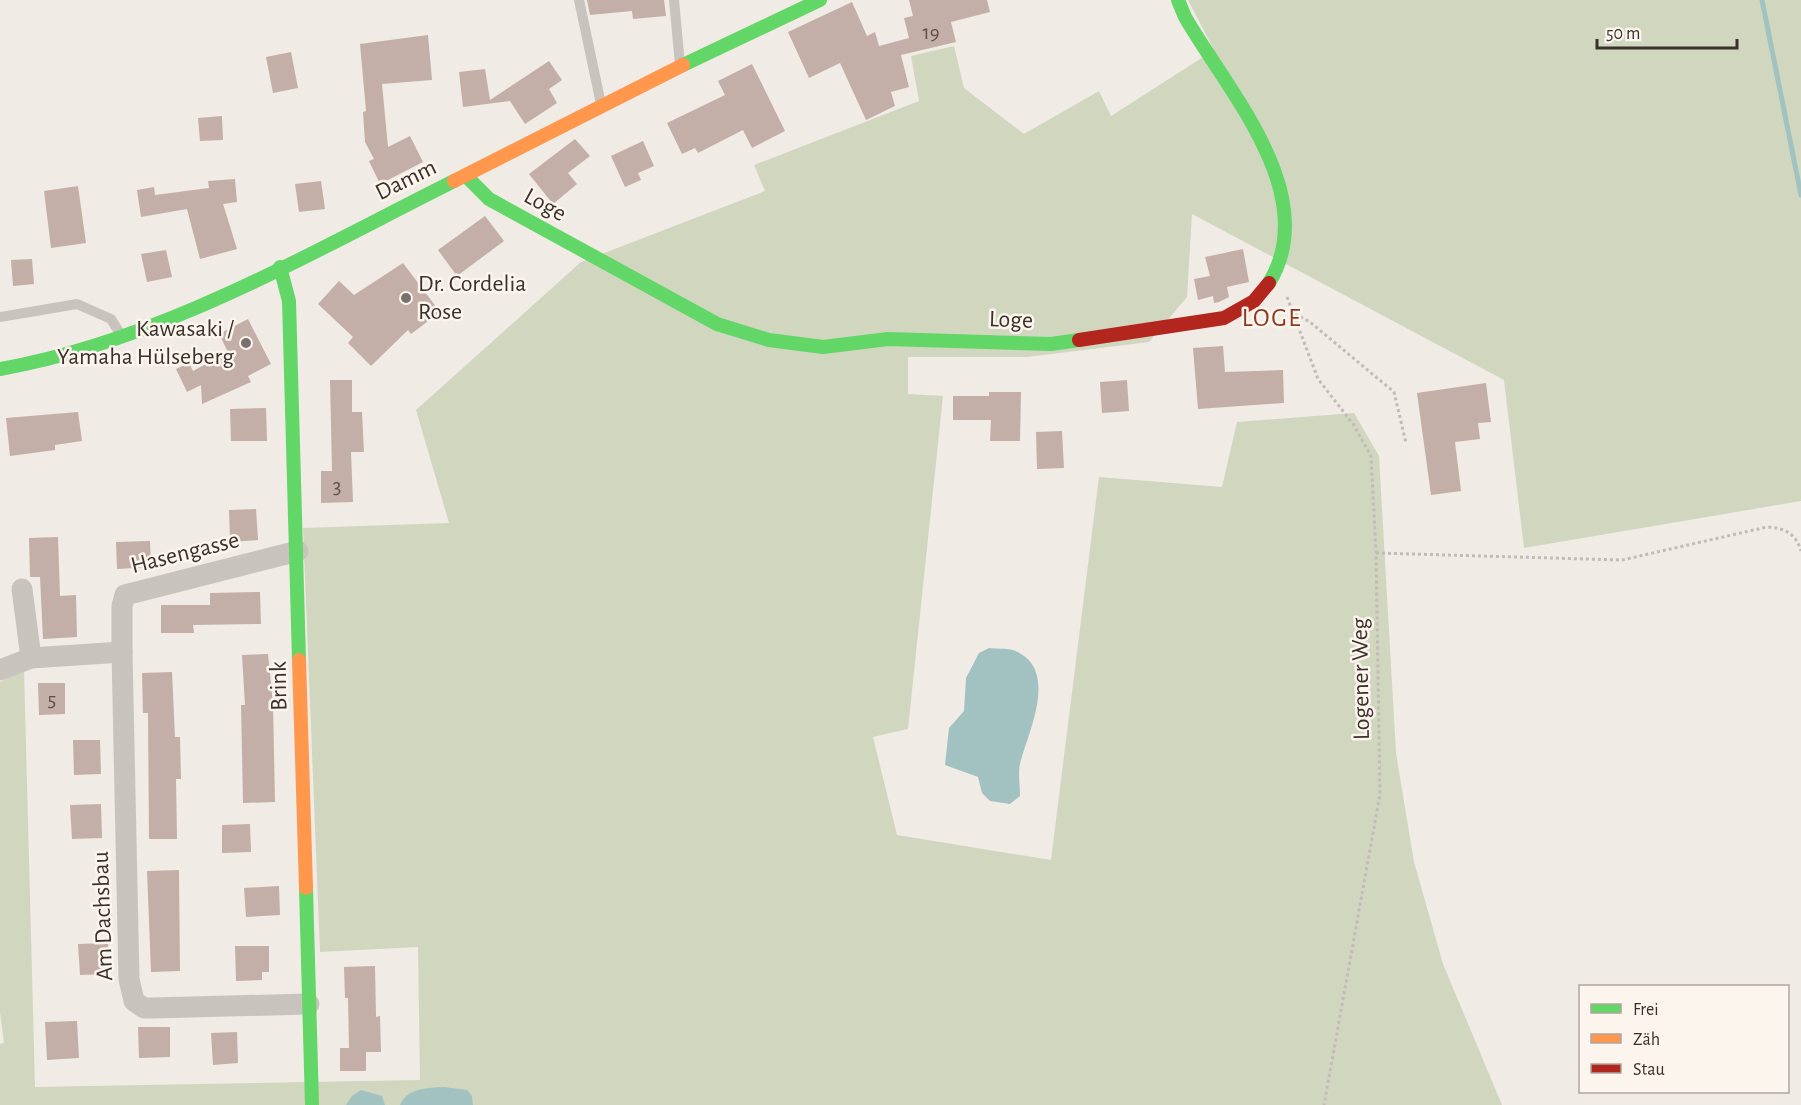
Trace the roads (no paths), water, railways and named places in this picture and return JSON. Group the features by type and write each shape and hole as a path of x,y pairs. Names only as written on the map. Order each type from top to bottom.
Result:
{"street":[{"name":"Damm","path":"0,369 78,352 184,314 466,176 757,28 820,0"},
{"name":"Loge","path":"466,176 489,199 717,324 769,340 823,346 888,339 1051,344 1224,318 1239,312 1278,272 1284,245 1286,205 1268,153 1213,65 1178,0"},
{"name":"Brink","path":"280,267 289,301 298,551 312,1105"},
{"name":"Hasengasse","path":"122,652 122,602 125,595 298,551"},
{"path":"22,589 31,658"},
{"path":"0,670 31,658 122,652"},
{"name":"Am Dachsbau","path":"122,652 129,979 134,1001 144,1008 159,1009 309,1004"}],"lane":[{"path":"579,0 602,107"},
{"path":"674,0 680,67"},
{"path":"0,317 77,304 111,319 122,338"}],"water":[{"path":"989,648 1013,650 1027,659 1035,671 1038,685 1038,701 1020,764 1020,796 1010,804 990,801 982,793 978,777 945,765 949,728 964,711 966,678 979,653"},
{"path":"444,1087 467,1090 472,1096 473,1105 400,1105 407,1095 413,1092"},
{"path":"361,1090 382,1096 385,1105 346,1105 352,1096"}],"waterway":[{"path":"1762,0 1801,195"}],"place":[{"name":"Dr. Cordelia Rose","path":"406,298"},
{"name":"Kawasaki / Yamaha Hülseberg","path":"246,343"}],"district":[{"name":"LOGE","path":"1272,318"}]}
